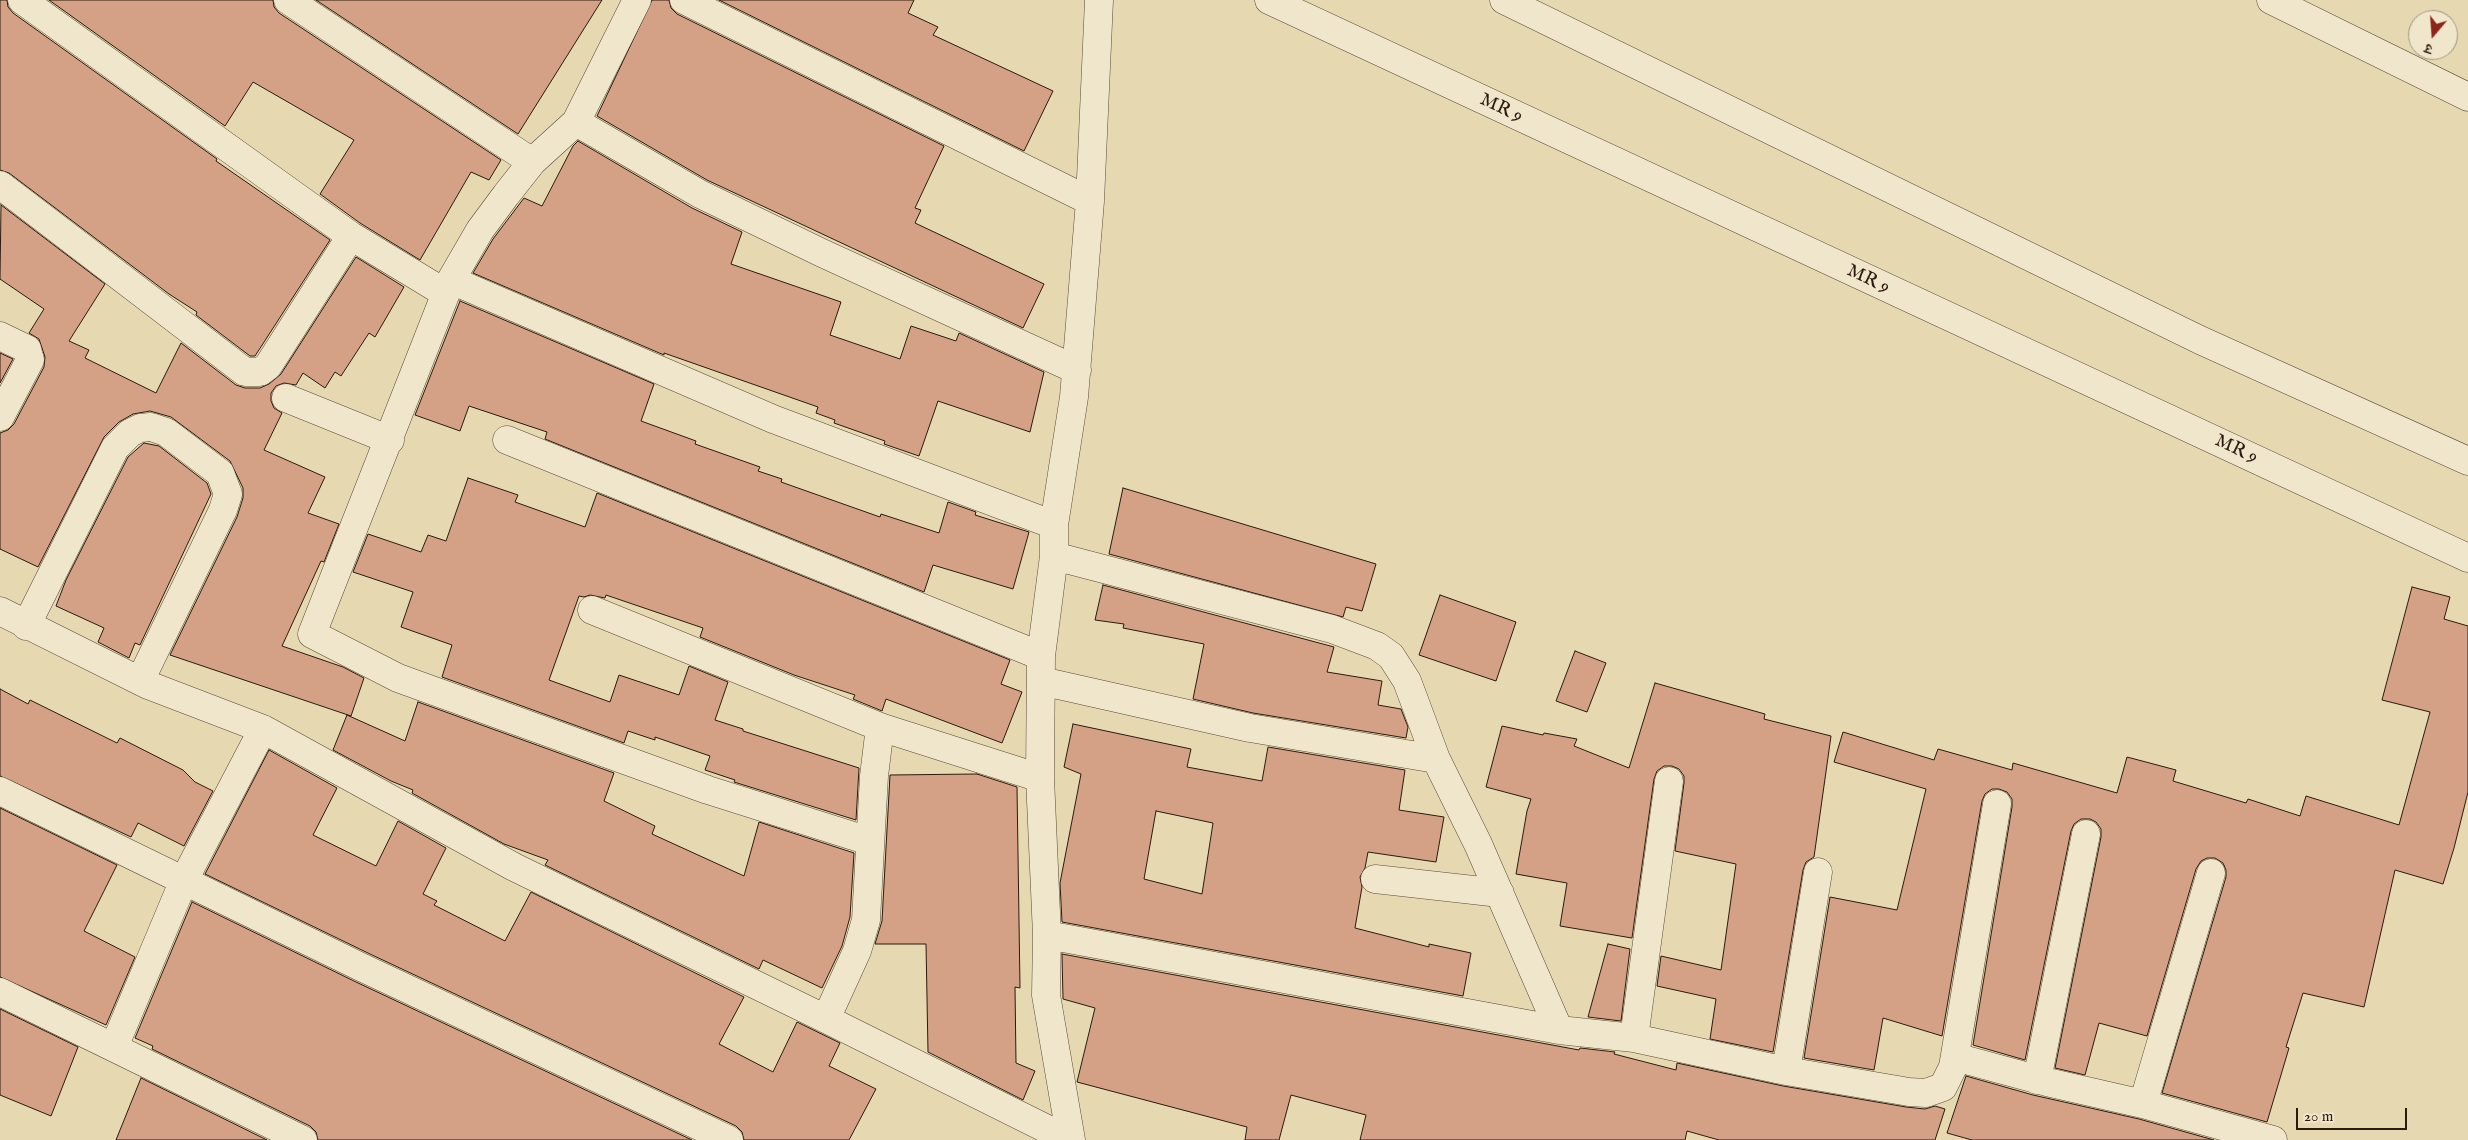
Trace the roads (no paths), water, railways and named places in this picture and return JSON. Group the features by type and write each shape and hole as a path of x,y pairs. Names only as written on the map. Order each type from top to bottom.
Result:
{"street":[{"path":"22,0 351,236 448,286 773,419 1054,525"},
{"path":"288,0 532,162"},
{"path":"638,0 576,122 532,162 480,230 448,286 390,440 366,492 312,634 398,678 708,790 870,841"},
{"path":"684,0 1090,201"},
{"path":"1070,1140 1046,995 1047,935 1040,778 1041,668 1054,556 1054,525 1077,370 1090,201 1098,0"},
{"name":"MR 9","path":"1269,0 2468,558"},
{"path":"1504,0 2200,340 2468,461"},
{"path":"2271,0 2468,97"},
{"path":"576,122 700,194 822,253 1077,370"},
{"path":"0,186 245,372 260,372 268,366 351,236"},
{"path":"0,336 27,349 30,360 0,417"},
{"path":"286,398 390,440"},
{"path":"26,626 115,448 130,433 140,428 151,427 166,432 220,473 228,494 223,510 140,681"},
{"path":"507,440 1041,668 1250,728 1436,759"},
{"path":"1054,556 1332,629 1377,646 1390,656 1406,681 1436,759 1500,893 1530,967 1559,1030"},
{"path":"592,610 880,727 1040,778"},
{"path":"0,611 26,626 140,681 263,729 514,868 1070,1140"},
{"path":"826,1019 857,951 866,920 870,841 880,727"},
{"path":"114,1048 184,880 263,729"},
{"path":"1634,1038 1669,781"},
{"path":"0,791 363,968 729,1140"},
{"path":"1047,935 1559,1030 1634,1038 1786,1071 1909,1092 1926,1093 1943,1087 1949,1079 1955,1057 1997,804"},
{"path":"2037,1080 2086,834"},
{"path":"1786,1071 1818,872"},
{"path":"2143,1104 2210,874"},
{"path":"1375,879 1500,893"},
{"path":"0,992 303,1140"},
{"path":"1955,1057 2037,1080 2143,1104 2273,1140"}]}
